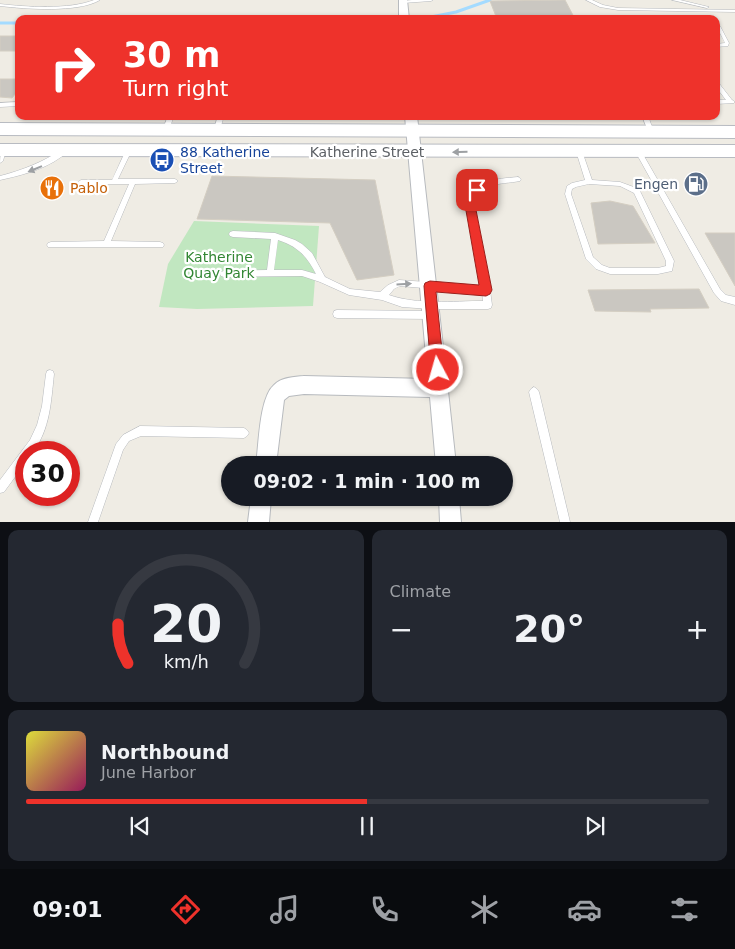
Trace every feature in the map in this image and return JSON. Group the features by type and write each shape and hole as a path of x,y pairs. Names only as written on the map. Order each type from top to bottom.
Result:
{"main road":[{"name":"Katherine Street","path":"0,130 168,123 648,124 735,132"},
{"path":"412,124 463,139 734,150"},
{"path":"1,149 395,140 402,142 415,152"},
{"name":"Katherine Street","path":"1,149 415,152 734,150"}],"street":[{"path":"403,1 404,15"},
{"path":"412,124 430,286 445,456"},
{"path":"267,456 274,406 278,394 288,386 440,388"},
{"path":"258,522 260,506"},
{"path":"450,506 451,522"}],"lane":[{"path":"0,5 66,7 85,5 98,0"},
{"path":"403,1 431,0"},
{"path":"588,0 602,6 618,9 735,11"},
{"path":"674,0 724,11"},
{"path":"720,29 728,43 720,46"},
{"path":"720,88 732,102"},
{"path":"0,105 15,104"},
{"path":"0,178 28,172 44,165 66,150"},
{"path":"114,182 129,150"},
{"path":"579,151 589,182"},
{"path":"638,151 716,292 724,298 735,301"},
{"path":"337,314 432,310 489,304 470,205 477,190 484,184 495,181 518,180"},
{"path":"81,182 176,181"},
{"path":"106,244 133,182"},
{"path":"589,182 621,183 629,185 637,191 670,261 669,269 658,271 610,271 599,267 590,259 568,194 569,188 574,185 589,182"},
{"path":"233,234 275,236 291,240 309,253 322,278"},
{"path":"270,273 275,236"},
{"path":"51,245 160,245"},
{"path":"224,274 302,273 322,278 349,292 382,296 432,310"},
{"path":"382,296 391,287 399,283 486,290"},
{"path":"37,441 44,424 50,374"},
{"path":"534,392 565,522"},
{"path":"93,522 119,447 126,438 140,431 244,433"},
{"path":"0,488 15,469"}],"green space":[{"name":"Katherine Quay Park","path":"194,221 319,226 313,306 197,309 159,307 168,264"}],"building":[{"path":"565,0 573,15 495,15 490,1"},
{"path":"0,36 15,36 15,51 0,51"},
{"path":"0,79 15,79 15,94 12,98 0,97"},
{"path":"212,176 375,180 394,275 357,280 330,223 197,219"},
{"path":"610,201 633,206 655,243 598,244 591,203"},
{"path":"705,233 735,233 735,286"},
{"path":"699,289 709,308 650,309 651,312 595,311 588,290"}],"waterway":[{"path":"441,15 456,12 490,0"},
{"path":"0,23 15,23"}],"place":[{"name":"88 Katherine Street","path":"162,160"},
{"name":"Engen","path":"696,184"},
{"name":"Pablo","path":"52,188"}],"route":[{"path":"438,370 430,286 486,290 470,205 473,194 477,190"}]}
